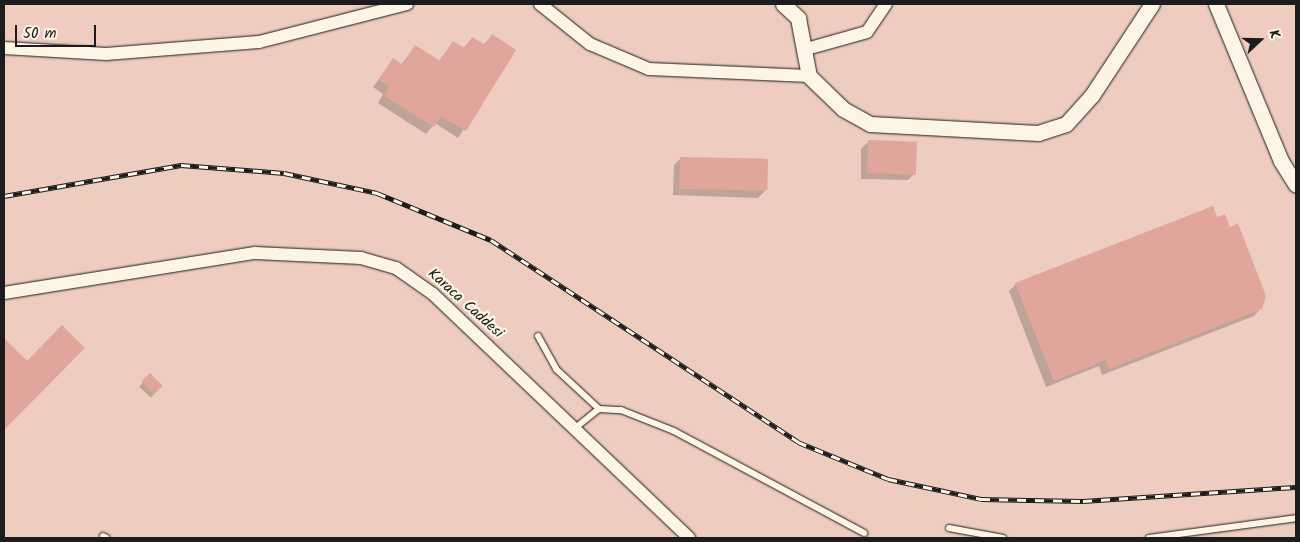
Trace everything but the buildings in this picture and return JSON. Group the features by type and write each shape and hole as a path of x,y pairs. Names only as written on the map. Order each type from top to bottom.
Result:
{"street":[{"path":"4,48 106,54 259,42 407,4"},
{"path":"540,4 590,44 642,67 681,73 810,76"},
{"path":"783,4 798,18 803,50 810,76 842,109 870,124 1038,133 1066,124 1092,95 1152,4"},
{"path":"803,50 867,32 886,4"},
{"path":"1216,4 1282,161 1296,185"},
{"name":"Karaca Caddesi","path":"4,293 256,253 361,258 396,268 432,294 574,429 682,536"}],"lane":[{"path":"538,336 556,369 599,408 621,410 674,431 864,533"},
{"path":"574,429 599,408"},
{"path":"1149,538 1296,518"},
{"path":"950,528 1003,538"}],"shaded area":[{"path":"4,4 1296,4 1296,538 4,538"}],"railway":[{"path":"4,196 181,165 284,173 377,193 491,240 798,442 888,479 981,499 1083,501 1296,487"}]}
